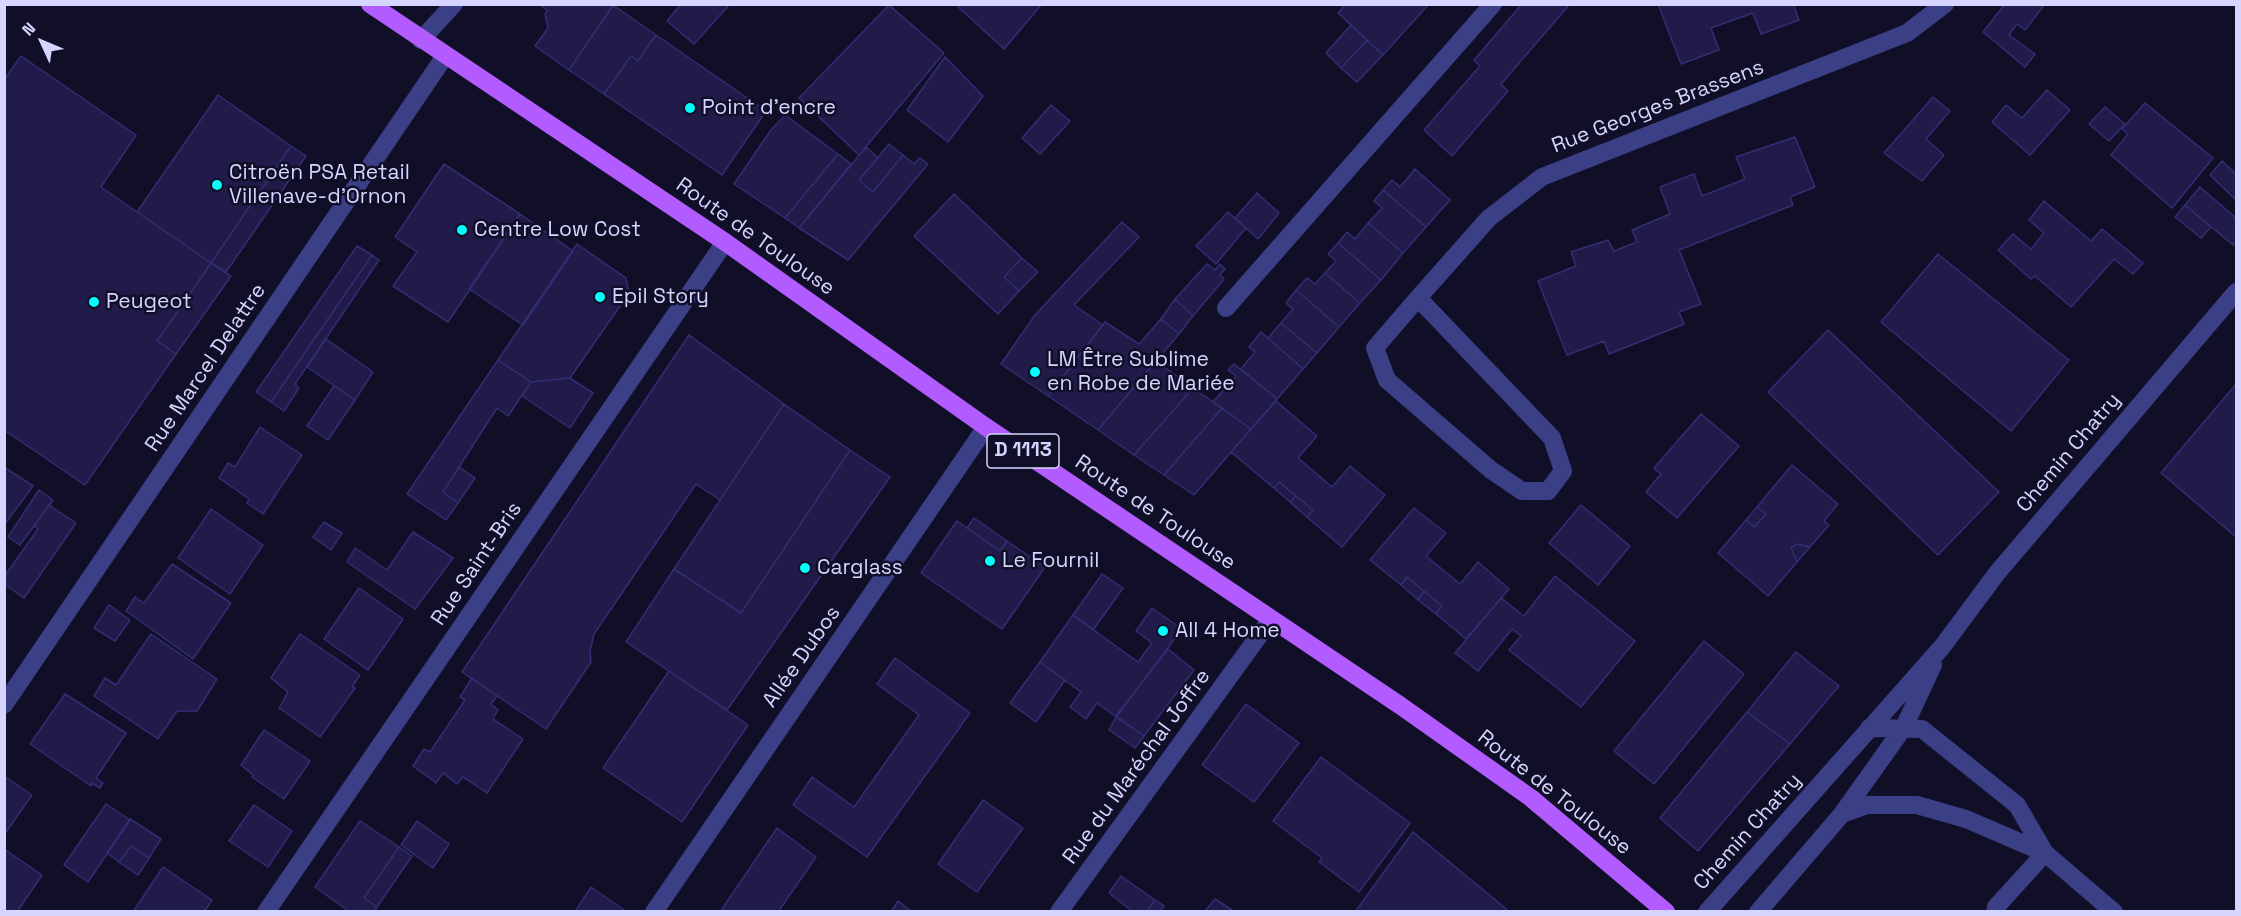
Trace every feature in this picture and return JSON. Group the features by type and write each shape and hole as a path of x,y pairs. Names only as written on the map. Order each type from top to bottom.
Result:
{"main road":[{"name":"Route de Toulouse","path":"370,4 725,242 986,427 1401,705 1531,798 1666,912"}],"street":[{"path":"421,40 454,4"},
{"path":"1226,308 1493,4"},
{"name":"Rue Georges Brassens","path":"1418,298 1552,438 1563,471 1548,491 1522,491 1499,475 1387,380 1375,348 1418,298 1489,218 1542,177 1907,33 1945,4"},
{"name":"Rue Marcel Delattre","path":"4,705 445,56"},
{"name":"Rue Saint-Bris","path":"267,912 725,242"},
{"name":"Chemin Chatry","path":"1707,912 1942,647 1996,573 2236,291"},
{"name":"Allée Dubos","path":"654,912 986,427"},
{"name":"Rue du Maréchal Joffre","path":"1059,912 1271,619"},
{"name":"Chemin Chatry","path":"1758,912 1842,814 1904,727 1942,647"},
{"path":"1869,728 1922,729 2017,805 2045,854"},
{"path":"1842,814 1867,805 1917,805 1966,819 2045,854 2114,912"},
{"path":"1995,912 1996,907 2045,854"}],"building":[{"path":"538,4 614,4 569,70 535,46 548,28 545,14 547,10"},
{"path":"681,4 730,4 694,44 667,21"},
{"path":"955,4 1042,4 1004,49"},
{"path":"1346,4 1429,4 1383,55 1338,13"},
{"path":"1522,4 1570,4 1501,84 1508,91 1452,156 1424,130 1480,66 1474,60"},
{"path":"1658,4 1793,4 1799,20 1761,34 1753,13 1711,28 1719,50 1681,64"},
{"path":"2005,4 2045,4 2025,30 2017,24 2009,35 2035,54 2025,67 1983,32"},
{"path":"613,5 656,35 638,61 631,56 604,94 569,70"},
{"path":"889,5 944,53 859,155 799,98"},
{"path":"1351,25 1367,40 1341,68 1326,53"},
{"path":"656,35 766,111 722,175 604,94 631,56 638,61"},
{"path":"1367,40 1383,55 1357,82 1341,68"},
{"name":"Peugeot","path":"21,56 136,135 101,187 211,263 157,341 176,354 85,485 4,430 4,80"},
{"path":"945,57 983,96 948,142 907,110"},
{"path":"2047,90 2070,110 2030,155 1992,122 2006,105 2022,118"},
{"path":"218,95 291,146 211,263 137,212"},
{"path":"1933,97 1950,111 1926,139 1944,155 1922,181 1884,153"},
{"path":"2145,103 2213,158 2172,208 2111,155 2128,134 2122,129"},
{"path":"1051,105 1070,121 1040,154 1022,138"},
{"path":"2105,107 2125,124 2109,141 2089,124"},
{"path":"785,115 838,154 785,218 734,184 771,130"},
{"path":"1795,137 1815,187 1790,197 1793,205 1679,250 1701,304 1679,312 1684,324 1609,354 1604,341 1567,355 1538,281 1576,266 1571,252 1608,240 1614,251 1637,242 1632,230 1670,214 1660,187 1694,174 1702,196 1745,179 1736,157"},
{"path":"889,144 903,155 873,192 859,180"},
{"path":"291,146 306,156 226,272 211,263"},
{"path":"866,147 878,158 859,180 873,192 903,155 914,164 920,158 928,164 848,260 799,228"},
{"path":"838,154 851,164 799,228 785,218"},
{"path":"2222,161 2236,174 2236,200 2210,175"},
{"path":"444,164 520,214 448,322 393,286 417,252 395,237"},
{"path":"1415,169 1450,200 1426,227 1383,190 1392,180 1400,187"},
{"path":"2200,187 2236,218 2236,241 2233,245 2185,205"},
{"path":"1383,190 1426,227 1403,253 1368,223 1382,208 1374,201"},
{"path":"1257,193 1279,213 1258,239 1235,218"},
{"path":"954,194 1022,258 1004,277 1019,291 998,314 914,236"},
{"path":"2044,201 2091,241 2102,229 2143,263 2133,274 2114,259 2071,307 2035,276 2031,279 1998,250 2013,234 2031,249 2044,233 2029,220"},
{"path":"2185,205 2211,227 2201,238 2175,217"},
{"path":"1228,212 1246,228 1216,264 1196,246"},
{"path":"520,214 573,251 523,325 469,289"},
{"path":"1122,222 1139,237 1074,305 1103,325 1048,396 1001,364 1035,315"},
{"path":"1368,223 1403,253 1381,280 1338,243 1347,232 1355,239"},
{"path":"1338,243 1381,280 1360,303 1325,273 1336,261 1328,254"},
{"path":"577,244 626,278 629,293 570,378 531,382 498,360"},
{"path":"357,246 372,255 271,402 256,392"},
{"path":"1938,254 2069,360 2011,431 1881,322"},
{"path":"372,255 379,260 295,384 299,388 284,411 271,402"},
{"path":"1022,258 1038,272 1019,291 1004,277"},
{"path":"211,263 231,276 176,354 157,341"},
{"path":"1207,264 1215,270 1220,264 1225,269 1220,275 1224,279 1193,316 1175,299"},
{"path":"1325,273 1360,303 1339,327 1296,290 1307,278 1315,284"},
{"path":"1296,290 1339,327 1317,353 1281,323 1293,309 1286,303"},
{"path":"1175,299 1193,316 1179,334 1161,319"},
{"path":"1161,319 1179,334 1098,430 1048,396 1105,322 1139,344"},
{"path":"1281,323 1317,353 1303,369 1268,338"},
{"path":"1828,330 1999,492 1938,555 1768,392"},
{"path":"1261,332 1303,369 1277,399 1241,369 1255,352 1249,347"},
{"path":"689,335 784,404 720,500 696,484 594,634 590,651 591,662 546,729 462,672"},
{"path":"326,339 373,372 355,400 307,367"},
{"path":"498,360 531,382 508,416 497,408 443,492 458,503 446,520 407,494"},
{"path":"1156,361 1193,388 1134,455 1098,430"},
{"path":"1234,364 1277,399 1251,429 1213,402 1236,376 1228,370"},
{"path":"570,378 593,393 570,428 522,396 531,382"},
{"path":"2236,384 2236,537 2161,473"},
{"path":"334,386 355,400 328,440 307,426"},
{"path":"1193,388 1222,408 1164,475 1134,455"},
{"path":"1276,401 1317,436 1298,458 1332,487 1350,466 1385,495 1342,547 1307,517 1313,510 1279,482 1274,488 1231,452"},
{"path":"784,404 850,450 741,613 674,569"},
{"path":"1222,408 1251,429 1194,495 1164,475"},
{"path":"1701,414 1739,446 1677,518 1646,492 1661,474 1654,468"},
{"path":"260,427 302,455 263,514 247,503 249,499 219,478 228,463 235,467"},
{"path":"850,450 890,477 727,710 626,642 674,569 741,613"},
{"path":"1792,465 1838,504 1824,521 1829,525 1810,547 1796,544 1791,548 1797,562 1768,596 1718,553 1746,520 1754,527 1766,514 1757,507"},
{"path":"4,467 33,486 4,525"},
{"path":"459,467 475,478 458,503 443,492"},
{"path":"1279,482 1296,496 1290,502 1274,488"},
{"path":"39,490 53,500 20,545 8,537"},
{"path":"1296,496 1313,510 1307,517 1290,502"},
{"path":"49,505 76,523 24,598 4,584 4,577 38,529 34,526"},
{"path":"1581,505 1630,546 1598,585 1549,543"},
{"path":"1757,507 1766,514 1754,527 1746,520"},
{"path":"1414,508 1446,533 1426,556 1460,584 1478,562 1509,589 1466,639 1436,614 1442,606 1407,577 1401,585 1370,560"},
{"path":"211,509 263,545 230,594 178,558"},
{"path":"974,518 1007,541 1000,551 967,528"},
{"path":"957,521 1000,551 1007,541 1045,567 1002,629 921,573"},
{"path":"324,522 342,533 331,550 313,537"},
{"path":"413,532 453,558 415,609 347,562 355,548 387,570"},
{"path":"1796,544 1810,547 1797,562 1791,548"},
{"path":"172,564 231,603 193,659 126,611 135,597 144,603"},
{"path":"1102,574 1123,588 1093,630 1073,615"},
{"path":"1555,576 1635,641 1581,707 1509,650 1521,636 1512,629 1478,671 1455,653 1501,598 1524,616"},
{"path":"1407,577 1424,591 1418,600 1401,585"},
{"path":"359,588 403,619 368,670 324,639"},
{"path":"1424,591 1442,606 1436,614 1418,600"},
{"path":"109,605 130,620 115,641 94,628"},
{"path":"1152,608 1182,629 1116,717 1097,703 1086,719 1070,707 1081,692 1040,662 1073,615 1138,662 1152,643 1136,631"},
{"path":"151,634 217,679 197,711 177,711 158,739 94,696 105,678 116,685"},
{"path":"300,634 360,675 352,687 355,688 320,737 279,708 288,692 271,678"},
{"path":"1704,641 1744,674 1654,784 1614,751"},
{"path":"1168,649 1194,670 1144,736 1116,716"},
{"path":"1796,652 1839,686 1790,744 1747,712"},
{"path":"895,658 970,713 867,857 793,805 812,777 854,807 919,715 877,684"},
{"path":"1040,662 1065,680 1036,722 1010,703"},
{"path":"669,671 748,725 682,822 603,768"},
{"path":"472,678 497,696 491,704 498,710 493,719 523,739 487,793 463,777 457,784 443,773 436,783 413,766 424,749 430,752 465,700 460,697"},
{"path":"65,694 126,733 96,778 103,783 100,788 92,783 91,786 30,744"},
{"path":"1246,704 1299,743 1254,802 1202,765"},
{"path":"1747,712 1790,744 1698,851 1660,818"},
{"path":"1116,717 1144,736 1135,748 1109,730"},
{"path":"264,730 310,761 284,799 252,777 253,775 241,765"},
{"path":"1321,757 1410,823 1359,892 1319,862 1322,858 1273,821"},
{"path":"4,776 32,795 4,835"},
{"path":"983,800 1023,828 977,892 938,864"},
{"path":"106,804 130,820 88,882 64,865"},
{"path":"254,805 292,831 268,867 229,841"},
{"path":"130,819 161,839 149,858 131,846 119,862 107,853"},
{"path":"360,821 399,847 364,898 377,907 374,912 350,912 315,887"},
{"path":"417,821 449,844 433,868 401,845"},
{"path":"777,828 816,857 778,912 720,912"},
{"path":"1413,832 1510,912 1355,912"},
{"path":"131,846 149,858 138,875 119,862"},
{"path":"399,847 412,856 377,907 364,898"},
{"path":"4,849 42,875 17,912 4,912"},
{"path":"163,867 212,900 204,912 133,912"},
{"path":"1121,876 1155,900 1147,912 1133,912 1109,893"},
{"path":"591,887 627,912 575,912"},
{"path":"1215,899 1235,912 1204,912"},
{"path":"1155,900 1164,906 1160,912 1147,912"},
{"path":"898,901 902,904 913,912 891,912"}],"place":[{"name":"Point d'encre","path":"690,108"},
{"name":"Citroën PSA Retail Villenave-d'Ornon","path":"217,185"},
{"name":"Centre Low Cost","path":"462,230"},
{"name":"Epil Story","path":"600,297"},
{"name":"Peugeot","path":"94,302"},
{"name":"LM Être Sublime en Robe de Mariée","path":"1035,372"},
{"name":"Le Fournil","path":"990,561"},
{"name":"Carglass","path":"805,568"},
{"name":"All 4 Home","path":"1163,631"}]}
